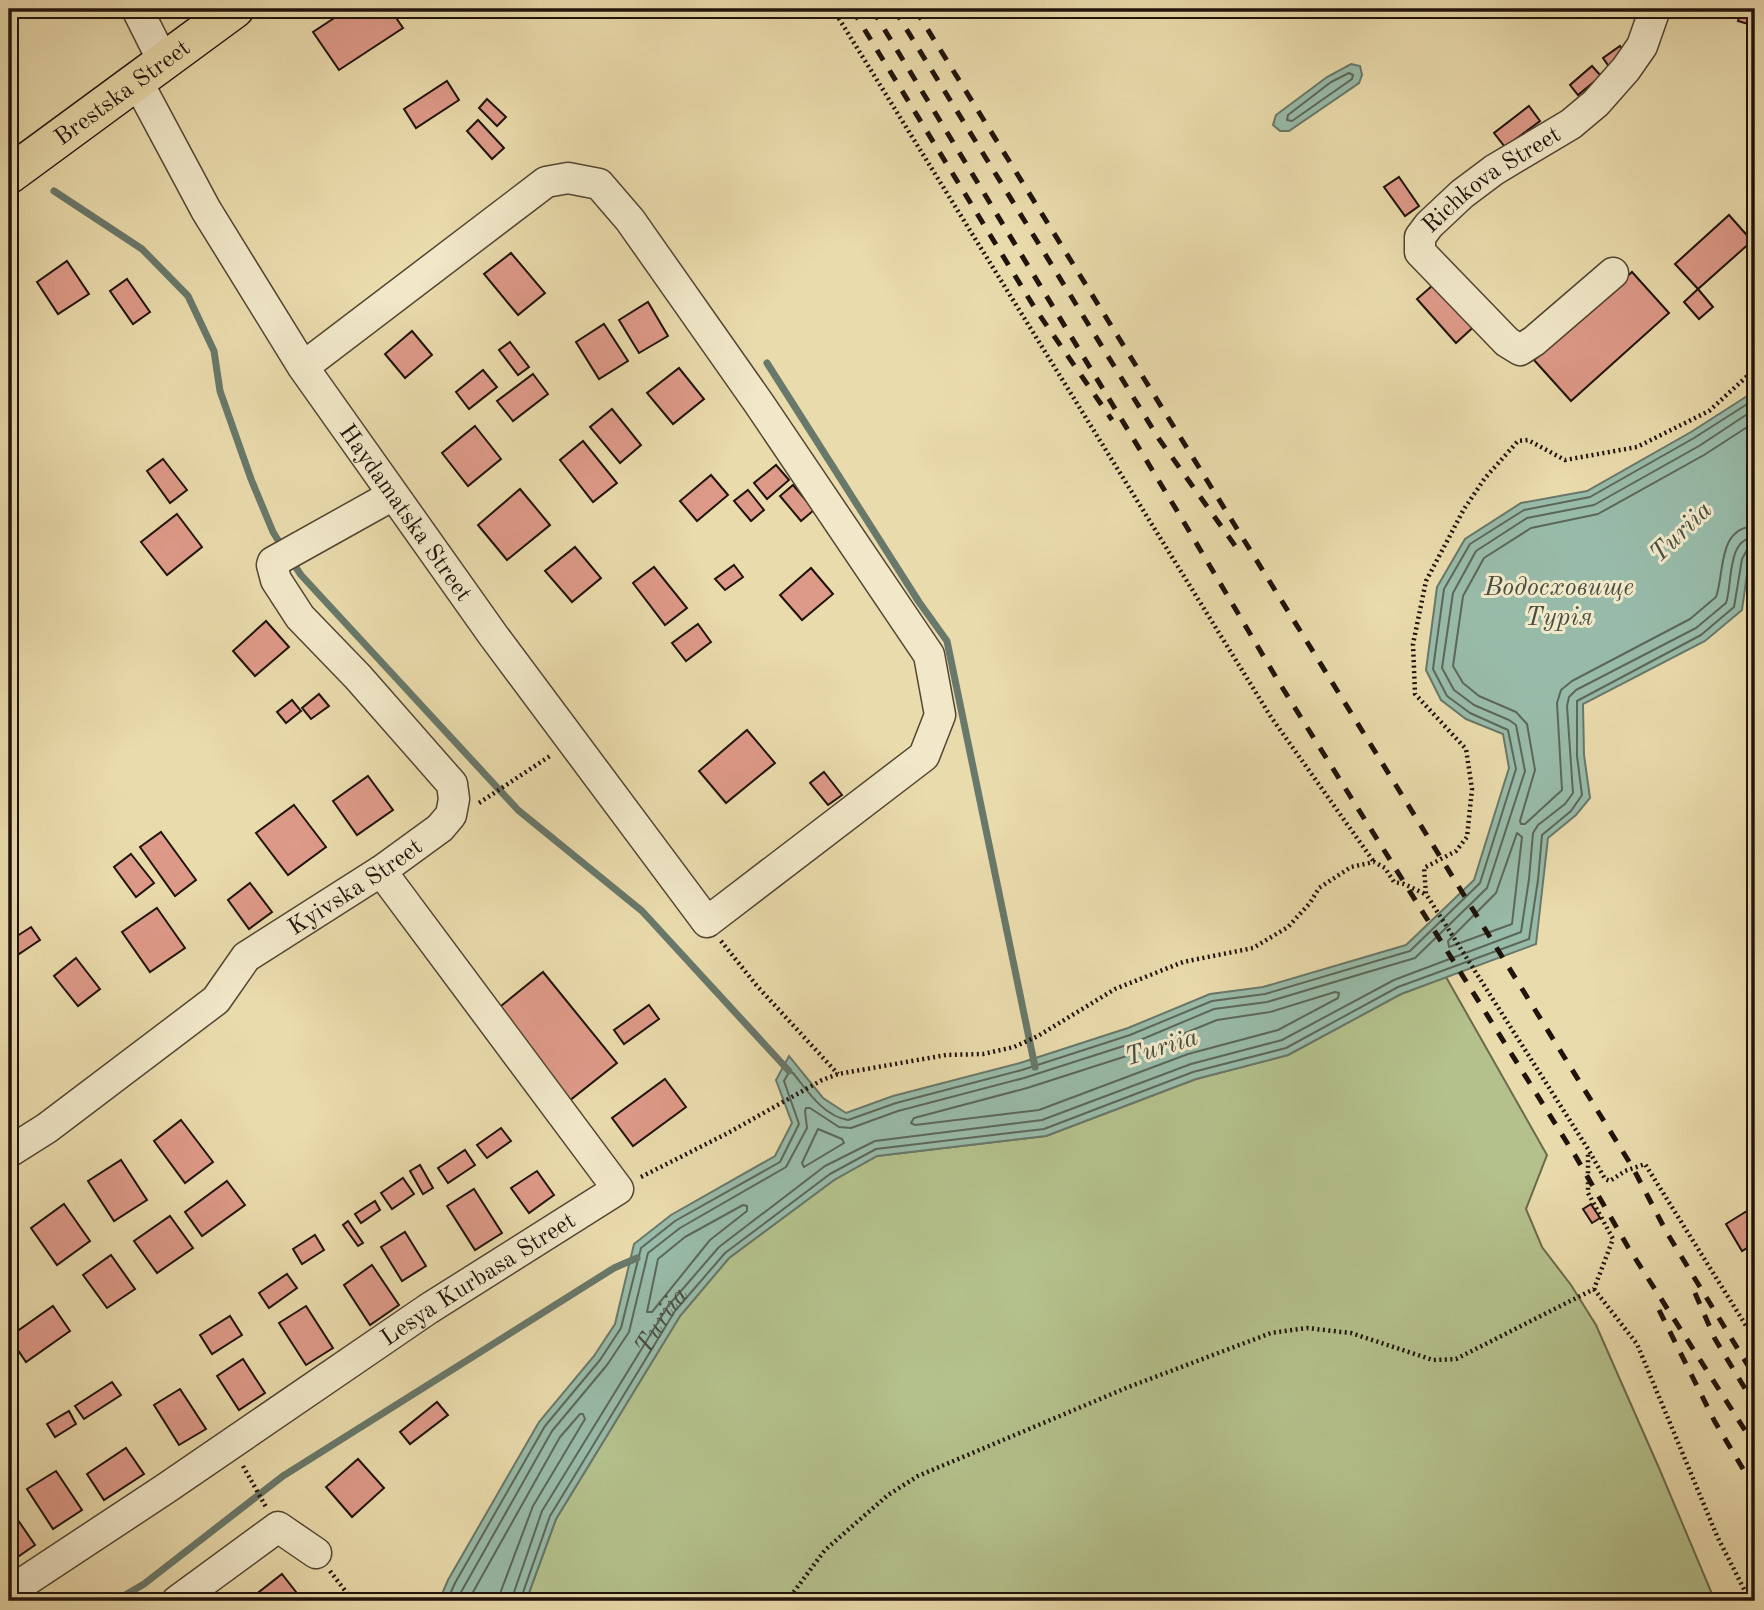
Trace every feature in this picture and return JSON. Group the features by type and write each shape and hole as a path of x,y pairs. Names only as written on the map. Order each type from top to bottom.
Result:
{"main road":[{"name":"Brestska Street","path":"9,175 235,9"}],"street":[{"name":"Haydamatska Street","path":"136,9 150,71 206,210 303,367 570,739 707,922"},
{"name":"Richkova Street","path":"1613,273 1520,350 1507,342 1420,252 1420,237 1462,194 1494,170 1571,124 1595,103 1626,69 1642,46 1655,9"},
{"path":"303,367 546,183 568,178 599,184 630,220 758,402 929,655 940,716 924,756 707,922"},
{"name":"Kyivska Street","path":"9,1152 47,1128 216,1000 246,957 380,871 440,828 451,815 454,799 452,784 358,677 300,617 276,580 272,565 393,495"},
{"path":"380,871 618,1189"},
{"name":"Lesya Kurbasa Street","path":"9,1592 165,1489 428,1308 618,1189"},
{"path":"177,1601 278,1527 316,1553"}],"path":[{"path":"833,9 1271,717 1374,862 1385,868 1394,882 1426,894"},
{"path":"1755,369 1709,411 1637,447 1565,460 1528,440 1518,440 1485,478 1464,509 1426,581 1413,644 1415,694 1466,749 1472,789 1467,837 1456,851 1424,868 1426,894 1605,1180 1610,1181 1625,1171 1645,1164 1755,1340"},
{"path":"490,796 540,764 570,739"},
{"path":"618,1189 728,1133 822,1080 838,1074 946,1055 983,1054 1014,1047 1038,1036 1115,989 1182,962 1253,947 1288,927 1310,903 1319,888 1351,867 1374,862"},
{"path":"707,922 757,986 838,1074"},
{"path":"787,1601 825,1550 898,1488 918,1476 1126,1388 1270,1333 1307,1328 1352,1333 1433,1360 1457,1359 1594,1289 1613,1239 1588,1193 1588,1149"},
{"path":"1594,1289 1637,1344 1717,1536 1750,1601"},
{"path":"248,1475 267,1508"},
{"path":"316,1553 353,1601"}],"green space":[{"path":"1446,977 1547,1155 1526,1209 1542,1247 1571,1285 1596,1325 1715,1601 526,1601 556,1519 680,1316 729,1258 834,1180 877,1156 1046,1136 1196,1079 1288,1055 1401,994"}],"water":[{"path":"1351,64 1360,66 1362,75 1359,83 1289,131 1280,131 1273,125 1276,115 1327,77"},
{"name":"Водосховище Турія","path":"1755,391 1755,546 1749,560 1742,610 1705,641 1583,704 1584,755 1590,798 1576,815 1548,838 1536,944 1401,994 1288,1055 1196,1079 1046,1136 877,1156 834,1180 729,1258 680,1316 556,1519 526,1601 439,1601 448,1580 539,1422 594,1356 615,1324 634,1244 671,1215 775,1156 792,1123 776,1080 789,1056 823,1098 846,1113 893,1096 1020,1063 1128,1028 1210,994 1263,987 1406,945 1474,880 1509,768 1503,734 1466,719 1441,700 1426,670 1437,587 1465,539 1521,503 1587,491 1691,432"}],"building":[{"path":"348,9 390,9 403,28 339,70 313,32"},
{"path":"1742,9 1755,9 1755,26 1738,21"},
{"path":"1620,46 1627,56 1610,68 1603,58"},
{"path":"1592,66 1601,76 1578,95 1570,85"},
{"path":"447,81 459,100 416,128 404,109"},
{"path":"487,99 506,117 497,126 479,108"},
{"path":"1529,106 1540,121 1505,147 1494,133"},
{"path":"478,120 504,148 492,159 467,131"},
{"path":"1399,177 1419,206 1405,216 1384,187"},
{"path":"1729,215 1752,241 1698,289 1675,264"},
{"path":"511,253 545,293 518,315 484,274"},
{"path":"67,261 89,294 58,314 37,282"},
{"path":"1632,272 1669,313 1571,401 1534,360"},
{"path":"127,279 150,312 133,324 110,291"},
{"path":"1440,279 1479,322 1456,343 1417,299"},
{"path":"1698,289 1713,307 1699,319 1684,302"},
{"path":"648,302 668,336 639,353 619,320"},
{"path":"604,324 628,361 599,379 576,342"},
{"path":"412,331 432,355 405,378 385,354"},
{"path":"510,342 529,367 518,375 499,350"},
{"path":"679,368 704,399 673,424 647,393"},
{"path":"483,370 497,387 469,409 456,392"},
{"path":"533,374 548,394 513,421 497,401"},
{"path":"612,409 641,445 620,463 590,427"},
{"path":"475,426 501,459 468,486 442,453"},
{"path":"583,441 617,483 593,502 560,460"},
{"path":"163,459 187,490 170,503 147,471"},
{"path":"776,465 789,480 767,499 754,483"},
{"path":"711,475 728,495 697,521 680,501"},
{"path":"793,485 814,510 801,521 780,496"},
{"path":"520,489 550,525 507,560 478,525"},
{"path":"748,490 764,510 751,521 734,501"},
{"path":"177,514 202,547 167,575 141,542"},
{"path":"575,547 601,578 572,602 545,571"},
{"path":"734,565 743,577 725,590 715,579"},
{"path":"654,567 687,608 665,625 633,583"},
{"path":"811,568 833,594 802,620 780,595"},
{"path":"266,621 289,647 255,676 233,651"},
{"path":"698,624 711,642 686,661 672,643"},
{"path":"319,694 329,706 311,719 302,708"},
{"path":"292,700 301,711 286,723 277,712"},
{"path":"747,730 775,763 726,803 699,771"},
{"path":"824,772 842,795 828,805 810,783"},
{"path":"368,776 393,810 357,835 333,801"},
{"path":"294,805 326,847 288,875 256,833"},
{"path":"161,832 196,880 175,896 140,847"},
{"path":"131,854 154,883 136,897 114,867"},
{"path":"250,883 272,912 249,929 228,900"},
{"path":"157,908 185,948 150,972 122,932"},
{"path":"31,927 40,940 19,954 11,940"},
{"path":"76,958 100,989 78,1006 54,976"},
{"path":"543,972 617,1063 569,1101 496,1010"},
{"path":"649,1005 659,1019 624,1044 614,1030"},
{"path":"665,1079 686,1107 633,1146 612,1118"},
{"path":"181,1120 213,1162 185,1183 154,1141"},
{"path":"501,1128 511,1141 487,1158 477,1145"},
{"path":"465,1150 475,1165 448,1183 438,1168"},
{"path":"121,1160 147,1200 114,1221 88,1181"},
{"path":"420,1165 433,1188 423,1194 410,1171"},
{"path":"537,1171 554,1195 529,1213 511,1188"},
{"path":"403,1178 414,1194 392,1209 381,1193"},
{"path":"227,1181 245,1205 202,1236 185,1212"},
{"path":"474,1189 502,1233 475,1250 447,1206"},
{"path":"375,1201 380,1210 361,1223 355,1214"},
{"path":"64,1204 90,1241 57,1265 31,1228"},
{"path":"1591,1204 1600,1218 1592,1223 1583,1209"},
{"path":"1755,1206 1755,1243 1742,1251 1726,1224"},
{"path":"170,1216 193,1248 157,1273 134,1241"},
{"path":"348,1221 363,1243 358,1246 343,1225"},
{"path":"405,1232 426,1266 402,1281 381,1247"},
{"path":"315,1235 324,1250 302,1264 293,1249"},
{"path":"111,1255 135,1289 107,1308 83,1275"},
{"path":"372,1265 399,1305 370,1325 344,1285"},
{"path":"287,1274 297,1288 269,1308 259,1293"},
{"path":"53,1306 70,1331 26,1362 9,1337"},
{"path":"306,1306 333,1348 306,1365 279,1323"},
{"path":"230,1316 242,1335 212,1354 200,1335"},
{"path":"243,1359 265,1393 239,1410 217,1376"},
{"path":"112,1382 121,1395 84,1419 75,1406"},
{"path":"180,1389 206,1429 179,1445 154,1405"},
{"path":"437,1402 448,1415 410,1444 400,1432"},
{"path":"69,1411 76,1424 55,1437 47,1424"},
{"path":"126,1448 144,1474 104,1500 87,1474"},
{"path":"358,1459 384,1488 352,1517 326,1487"},
{"path":"56,1471 82,1510 53,1529 27,1489"},
{"path":"9,1507 35,1545 9,1563"},
{"path":"282,1574 303,1601 266,1601 259,1592"}],"waterway":[{"path":"54,191 142,249 188,296 214,351 220,391 251,479 273,532 284,550"},
{"path":"767,363 919,602 947,641 1035,1067"},
{"path":"291,560 301,575 518,810 642,911 789,1071"},
{"path":"115,1601 144,1584 283,1476 614,1268 637,1258"}],"railway":[{"path":"852,9 1036,310 1112,420"},
{"path":"872,9 1280,684 1576,1157 1628,1247 1755,1446"},
{"path":"894,9 1159,439 1236,547"},
{"path":"915,9 1633,1168 1667,1233 1755,1377"},
{"path":"1695,1293 1715,1339 1755,1405"},
{"path":"1659,1310 1715,1422 1755,1489"}],"water label":[{"name":"Turiia","path":"1680,531"},
{"name":"Turiia","path":"1161,1046"},
{"name":"Turiia","path":"659,1318"}]}
